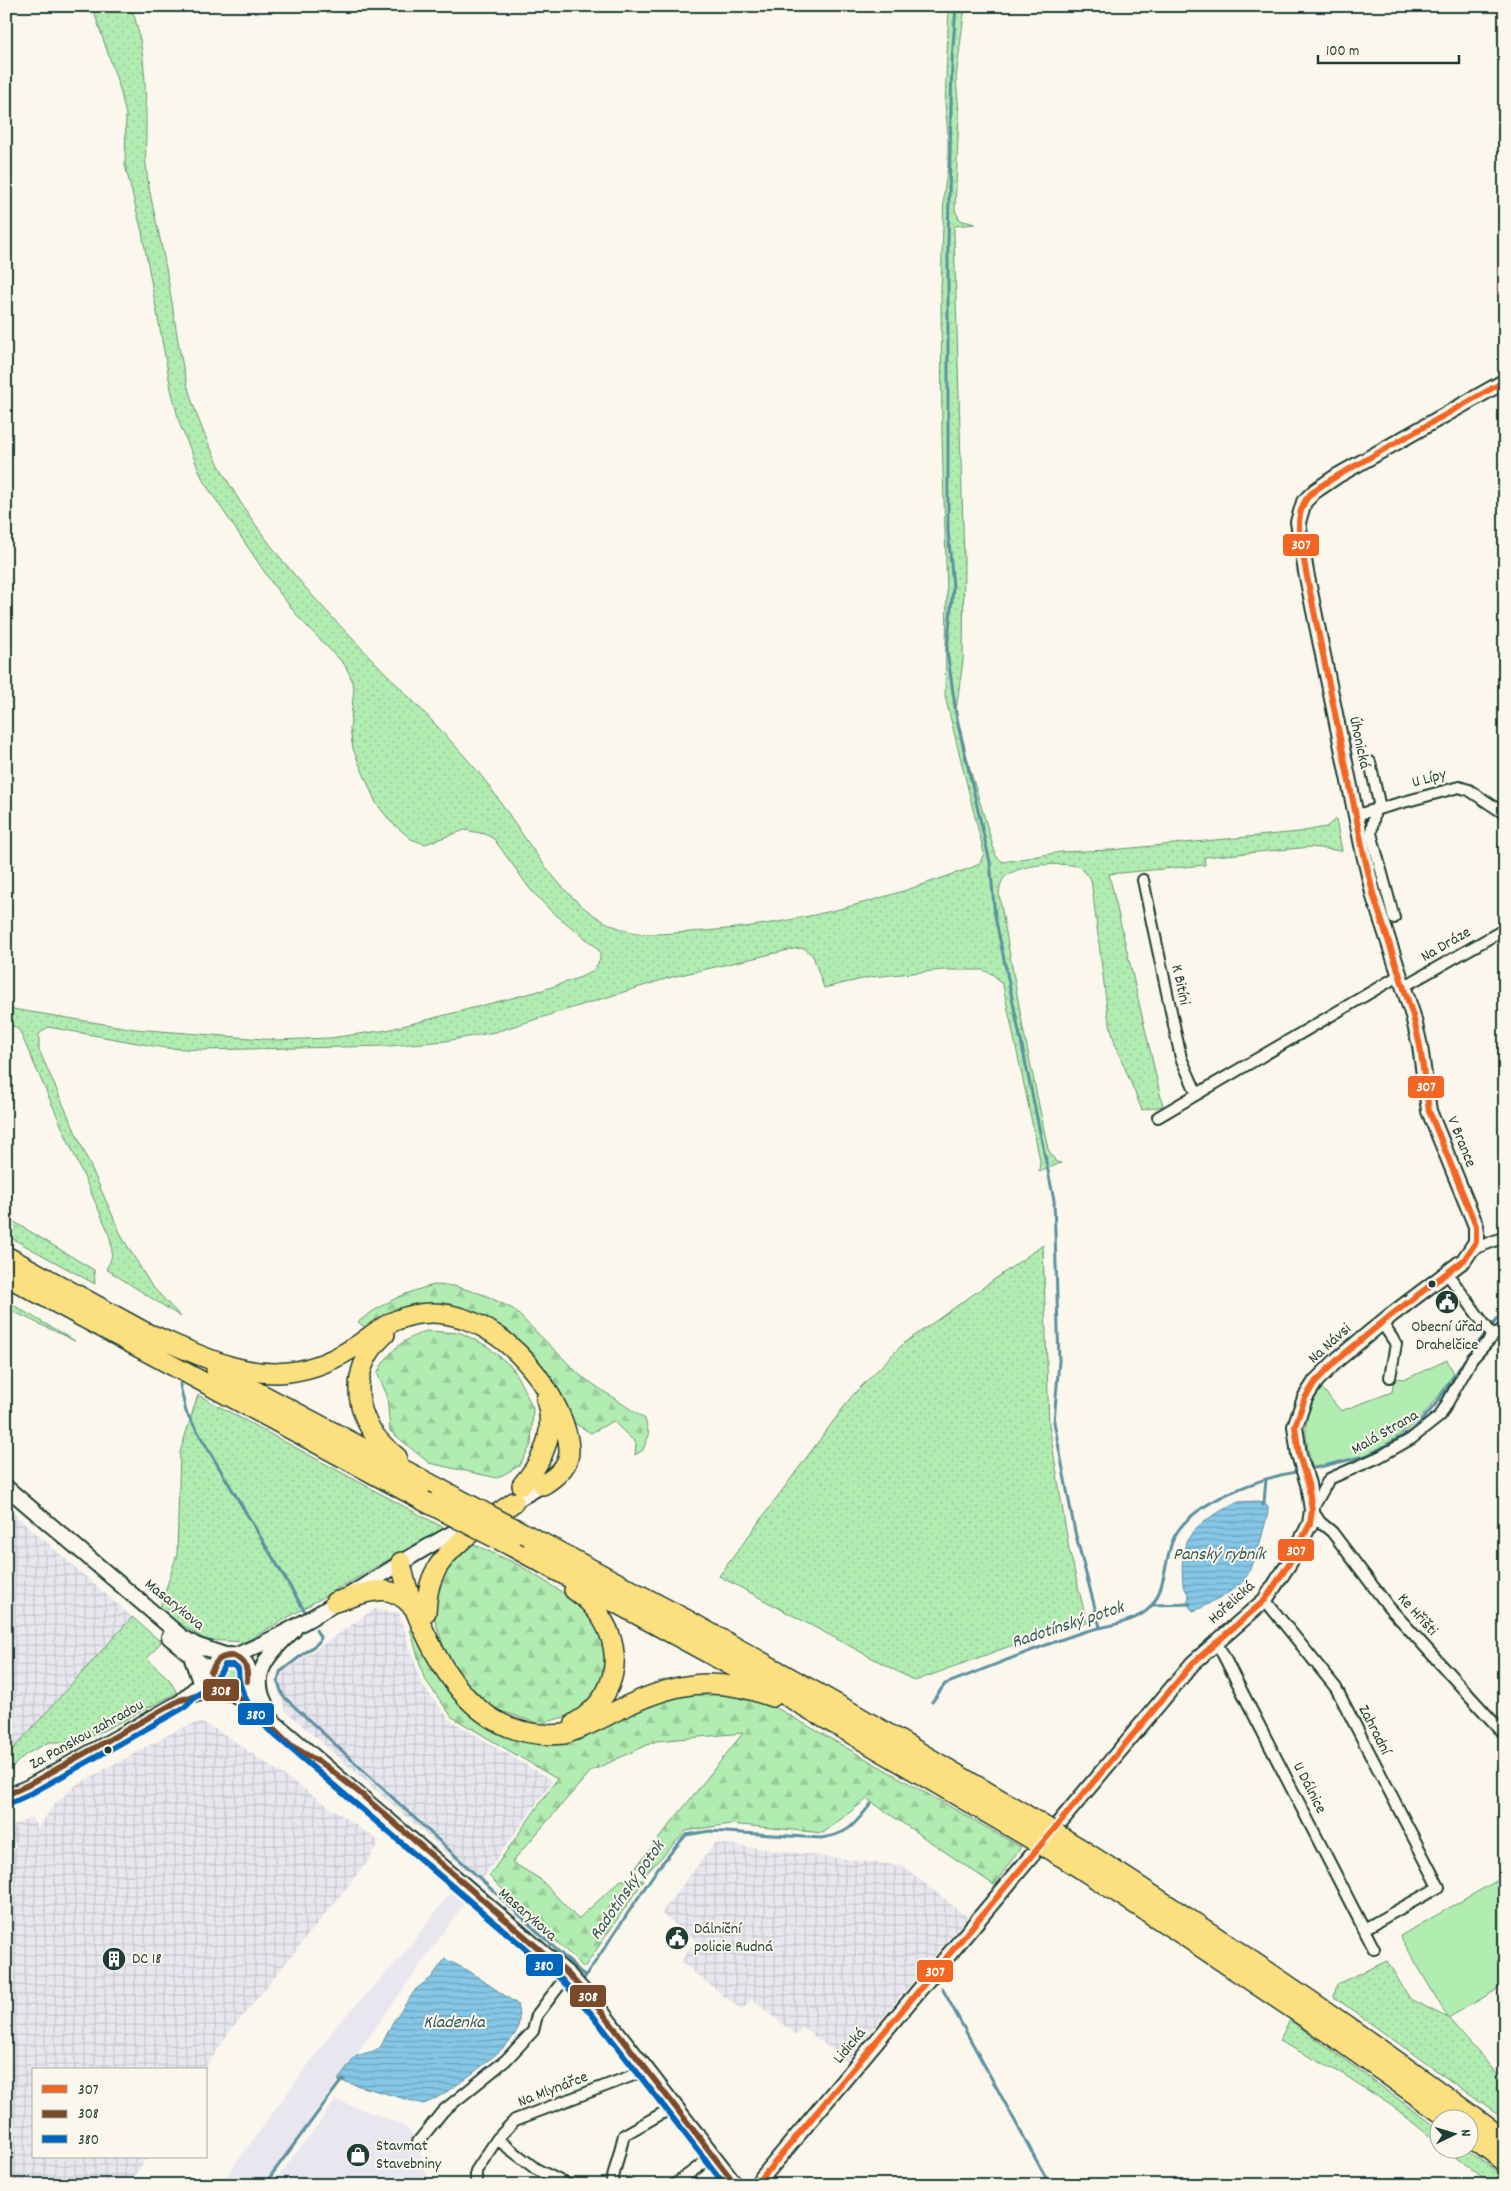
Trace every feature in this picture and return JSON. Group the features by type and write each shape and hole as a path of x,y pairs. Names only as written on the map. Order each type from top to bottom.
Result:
{"highway":[{"path":"6,1256 152,1336 689,1620 931,1758 1017,1820"},
{"path":"6,1276 510,1546 824,1718 1017,1820 1072,1854 1192,1919 1303,1994 1505,2140"},
{"path":"152,1336 227,1365 257,1372 279,1373 301,1370 326,1363 347,1352 394,1321 422,1314 448,1315 476,1324 504,1340 528,1364 551,1396 562,1419 569,1444 568,1460 564,1469 543,1485"},
{"path":"422,1314 391,1329 371,1349 360,1373 359,1396 366,1420 381,1444 440,1489"},
{"path":"522,1484 542,1457 550,1427 546,1399 528,1364"},
{"path":"420,1610 434,1575 442,1561 455,1547 514,1502"},
{"path":"510,1546 589,1601 604,1619 613,1644 614,1663 610,1682 596,1706 575,1722 540,1734"},
{"path":"401,1562 418,1581 420,1610 435,1653 453,1683 480,1710 503,1725 515,1730 557,1735 570,1733 660,1692 700,1683 740,1688 824,1718"},
{"path":"335,1602 383,1590 400,1594 420,1610"},
{"path":"1072,1854 1180,1933 1330,2034 1434,2108"},
{"path":"1478,2142 1505,2162"}],"main road":[{"name":"Úhonická","path":"1402,981 1374,897 1303,557 1298,522 1304,502 1315,491 1337,476 1505,381"},
{"name":"V Brance","path":"1402,981 1420,1046 1430,1111 1476,1226 1477,1234 1473,1249"},
{"name":"Na Návsi","path":"1312,1510 1308,1484 1299,1455 1295,1426 1305,1398 1316,1381 1327,1370 1382,1323 1464,1260 1473,1249"},
{"path":"464,1527 522,1484"},
{"path":"284,1640 265,1652 247,1675 241,1689 226,1691 206,1675 215,1662 251,1649 304,1621 401,1562 543,1485"},
{"name":"Masarykova","path":"6,1487 183,1638 196,1646 230,1655"},
{"name":"Hořelická","path":"971,1929 1193,1663 1264,1600 1290,1562 1310,1524 1312,1510"},
{"name":"Masarykova","path":"105,1573 125,1596 189,1654 196,1668 206,1675"},
{"path":"304,1621 284,1640 260,1670 259,1682 262,1696 270,1710 326,1766"},
{"path":"230,1655 244,1661 247,1675"},
{"name":"Masarykova","path":"247,1675 263,1711 302,1747 361,1794 568,1974 601,2011 736,2185"},
{"name":"Masarykova","path":"226,1691 252,1708 292,1746 326,1766"},
{"name":"Lidická","path":"756,2185 971,1929"}],"street":[{"path":"1370,762 1378,809 1371,833 1394,918"},
{"name":"U Lípy","path":"1356,815 1459,787 1470,790 1505,814"},
{"name":"K Bitíni","path":"1143,880 1181,1058 1197,1094"},
{"name":"Na Dráze","path":"1158,1117 1402,981 1505,929"},
{"path":"1473,1249 1505,1236"},
{"path":"1446,1272 1490,1331"},
{"path":"1382,1323 1396,1344 1390,1377"},
{"name":"Malá Strana","path":"1312,1510 1329,1479 1379,1458 1411,1439 1440,1416 1490,1331 1505,1327"},
{"name":"Ke Hřišti","path":"1312,1510 1320,1522 1332,1532 1388,1606 1505,1735"},
{"name":"Zahradní","path":"1264,1600 1336,1688 1439,1887 1364,1929"},
{"name":"U Dálnice","path":"1216,1641 1374,1949"},
{"name":"Za Panskou zahradou","path":"6,1795 28,1785 180,1700 206,1675"},
{"name":"Za Panskou zahradou","path":"180,1700 226,1691"},
{"path":"418,2142 443,2111 506,2060 533,2031 537,2015 568,1974"},
{"name":"Na Mlynářce","path":"476,2185 476,2171 497,2139 515,2120 647,2070"},
{"path":"611,2185 624,2135 675,2106"},
{"path":"497,2139 536,2169 568,2185"},
{"path":"674,2185 713,2156"}],"shaded area":[{"path":"6,1507 132,1617 6,1757"},
{"path":"376,1608 399,1613 422,1685 450,1720 553,1781 480,1882 286,1711 277,1687 284,1671"},
{"name":"DC 18","path":"199,1722 218,1730 379,1841 368,1861 225,2038 205,2068 32,2068 32,2158 146,2158 129,2185 6,2185 6,1852 11,1852 16,1846 8,1828 31,1817 38,1828 54,1805 76,1785 179,1729"},
{"path":"715,1843 903,1866 967,1917 846,2061 803,2027 796,2035 752,1999 742,2010 681,1962 691,1945 693,1947 697,1942 661,1913"},
{"path":"451,1892 464,1904 263,2185 220,2185 338,2024 402,1956"},
{"name":"Stavmat Stavebniny","path":"336,2100 401,2124 415,2136 430,2185 272,2185"}],"green space":[{"path":"92,6 131,6 136,21 145,81 147,177 183,365 192,401 214,455 243,506 276,553 314,597 474,767 491,788 541,861 559,883 579,903 601,919 625,930 657,934 728,929 799,918 834,910 903,891 973,867 980,863 984,853 945,696 947,593 942,438 941,291 944,192 948,166 945,103 949,6 965,6 956,78 959,113 955,210 960,220 975,224 954,226 964,559 963,661 956,710 970,769 996,856 1003,862 1061,852 1111,850 1299,832 1326,827 1336,819 1342,851 1311,847 1204,857 1205,865 1109,874 1163,1106 1142,1110 1115,1044 1108,1016 1091,879 1079,866 1052,864 1031,866 1006,876 1000,886 999,894 1023,1028 1048,1149 1056,1162 1061,1163 1039,1172 1040,1160 1003,986 994,975 983,970 943,970 871,977 824,988 813,956 804,948 793,949 672,977 495,1032 446,1041 388,1046 204,1050 165,1048 48,1027 39,1034 39,1050 122,1237 151,1285 181,1317 106,1269 112,1255 108,1231 20,1032 16,1027 6,1025 6,1008 135,1029 276,1040 330,1038 387,1030 543,990 593,971 600,960 600,952 551,911 530,889 494,839 485,834 465,830 425,844 411,839 391,822 376,803 353,749 350,729 354,688 350,675 344,664 300,619 274,586 204,482 180,425 171,389 142,232 125,165 126,115 120,89"},
{"path":"6,1217 94,1270 95,1284 6,1235"},
{"path":"1043,1245 1049,1425 1069,1549 1087,1623 1040,1635 915,1681 719,1576 852,1396 903,1344"},
{"path":"434,1285 454,1286 485,1295 513,1309 581,1376 645,1419 649,1435 643,1450 635,1455 636,1443 613,1421 591,1433 574,1423 554,1383 534,1354 508,1330 480,1315 446,1305 368,1330 358,1322 394,1299"},
{"path":"6,1301 75,1341 6,1308"},
{"path":"426,1331 461,1333 487,1346 513,1368 533,1408 531,1445 519,1466 497,1478 429,1463 390,1431 387,1395 377,1373 397,1347 410,1338"},
{"path":"1447,1360 1454,1373 1417,1422 1406,1431 1365,1455 1313,1468 1307,1446 1306,1426 1310,1407 1321,1387 1341,1411 1392,1392 1394,1378 1406,1379"},
{"path":"198,1395 444,1528 245,1642 206,1640 159,1611 177,1554 180,1452"},
{"path":"473,1544 519,1565 592,1611 609,1652 599,1688 574,1714 540,1724 492,1708 449,1664 434,1617 439,1577"},
{"path":"132,1617 161,1642 147,1659 169,1679 177,1693 81,1742 49,1742 25,1755 6,1773 6,1757"},
{"path":"412,1621 458,1705 501,1733 525,1740 673,1693 711,1689 766,1702 1021,1847 994,1885 867,1799 823,1833 730,1824 686,1831 645,1875 636,1867 743,1733 656,1741 591,1771 512,1862 540,1879 578,1919 621,1880 644,1880 584,1968 489,1876 557,1779 452,1717 424,1678 410,1629"},
{"path":"231,1664 239,1667 242,1675 239,1683 231,1686 223,1683 220,1675 223,1667"},
{"path":"1505,1876 1505,1985 1448,2018 1400,1936"},
{"path":"1387,1961 1410,1999 1448,2018 1505,2083 1505,2120 1334,1997 1337,1984"},
{"path":"1290,2020 1428,2121 1428,2135 1395,2108 1343,2074 1279,2041"},
{"path":"1456,2158 1478,2158 1505,2177 1505,2185 1491,2185"}],"water":[{"name":"Panský rybník","path":"1236,1502 1264,1502 1268,1506 1268,1513 1258,1550 1254,1554 1249,1572 1236,1588 1193,1611 1187,1604 1189,1596 1183,1585 1182,1566 1186,1542 1194,1530 1204,1521"},
{"name":"Kladenka","path":"445,1959 469,1971 517,2004 519,2023 515,2034 509,2041 487,2062 458,2084 444,2094 423,2104 338,2080 356,2056 377,2050 381,2046 393,2022 416,1989 431,1978"}],"waterway":[{"path":"956,6 952,61 948,243 948,530 953,587 947,651 957,720 990,862 995,916 1054,1200 1059,1361 1054,1422 1075,1532 1100,1627"},
{"name":"Radotínský potok","path":"1307,1470 1369,1455 1413,1430 1436,1404 1464,1361 1505,1309"},
{"path":"182,1379 180,1385 186,1412 304,1610"},
{"name":"Radotínský potok","path":"932,1702 945,1684 1029,1651 1088,1631 1122,1623 1145,1612 1157,1598 1172,1542 1180,1528 1193,1515 1227,1494 1266,1479 1301,1471"},
{"path":"1263,1505 1266,1479"},
{"path":"1152,1605 1190,1604"},
{"path":"316,1630 320,1637 319,1642 280,1672 278,1682 283,1696 585,1976"},
{"name":"Radotínský potok","path":"583,1980 658,1868 686,1835 710,1831 821,1838 845,1831 860,1818 871,1804"},
{"path":"942,1988 1050,2185"},
{"name":"Radotínský potok","path":"264,2185 341,2081 344,2080"}],"transit line":[{"name":"307","path":"756,2185 1193,1663 1265,1600 1290,1562 1310,1524 1312,1510 1308,1484 1299,1455 1295,1426 1305,1398 1316,1381 1338,1359 1390,1316 1464,1260 1476,1242 1476,1226 1429,1111 1420,1046 1413,1016 1374,897 1306,572 1299,520 1304,503 1323,484 1505,381"},
{"name":"308","path":"211,1672 220,1659 226,1656 234,1656 241,1660 245,1666 247,1681"},
{"name":"380","path":"10,1803 32,1793 185,1707 217,1678 225,1665 233,1665 238,1669 244,1695 257,1716 269,1730 562,1980 594,2017 725,2185"},
{"name":"308","path":"6,1795 28,1785 180,1700 220,1690 232,1692 292,1746 326,1766 361,1794 568,1974 601,2011 736,2185"}],"place":[{"name":"Obecní úřad Drahelčice","path":"1447,1302"},
{"name":"Dálniční policie Rudná","path":"677,1938"},
{"name":"DC 18","path":"114,1959"},
{"name":"Stavmat Stavebniny","path":"358,2155"}]}
